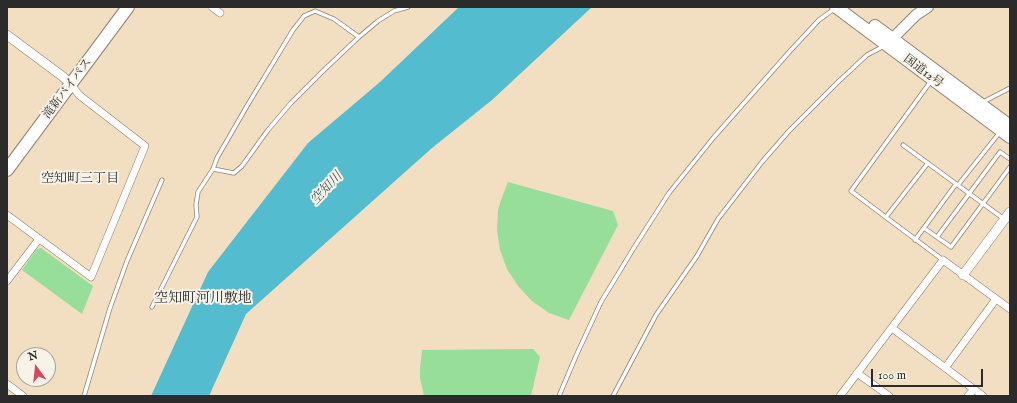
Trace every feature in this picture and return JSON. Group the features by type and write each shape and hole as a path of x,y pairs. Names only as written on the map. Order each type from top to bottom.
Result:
{"highway":[{"name":"滝新バイパス","path":"7,170 128,7"},
{"name":"国道12号","path":"836,7 890,41 980,103 1007,131"},
{"name":"国道12号","path":"850,7 876,32"},
{"name":"国道12号","path":"890,41 933,79 1007,131"}],"main road":[{"path":"890,41 916,15 928,7"}],"street":[{"path":"212,7 220,13"},
{"path":"7,35 62,76 79,94 146,146 91,277 7,215"},
{"path":"963,275 1007,216"},
{"path":"7,281 39,239"},
{"path":"840,396 943,260 1010,310"},
{"path":"945,368 996,299"},
{"path":"892,328 983,396"},
{"path":"857,373 889,396"},
{"path":"8,388 23,396"},
{"path":"968,396 974,389"}],"lane":[{"path":"213,169 234,173 242,166 268,130 291,103 359,37 378,21 394,11 408,7"},
{"path":"559,396 601,302 634,246 669,193 714,138 791,50 819,20 836,7"},
{"path":"152,307 197,217 196,205 198,192 213,169 217,158 293,30 304,16 316,11 334,19 359,37"},
{"path":"613,396 656,315 696,256 718,219 757,168 789,131 838,82 867,55 890,41"},
{"path":"933,79 851,191 943,260"},
{"path":"980,103 1010,88"},
{"path":"915,240 957,185 1007,131"},
{"path":"904,145 983,204 1007,216"},
{"path":"937,237 1000,152 1010,159"},
{"path":"886,217 928,163"},
{"path":"924,228 951,247 1010,167"},
{"path":"84,396 110,308 127,261 162,180"}],"green space":[{"path":"508,182 613,211 618,225 569,320 549,313 532,301 518,286 507,269 500,250 497,230 498,210"},
{"path":"41,248 93,286 82,314 22,270 37,249"},
{"path":"533,349 540,357 531,396 424,396 420,378 422,350"}],"water":[{"name":"空知川","path":"459,7 592,7 492,100 432,148 246,314 209,396 151,396 208,272 308,143 380,82"}],"district":[{"name":"空知町三丁目","path":"80,179"},
{"name":"空知町河川敷地","path":"203,299"}]}
